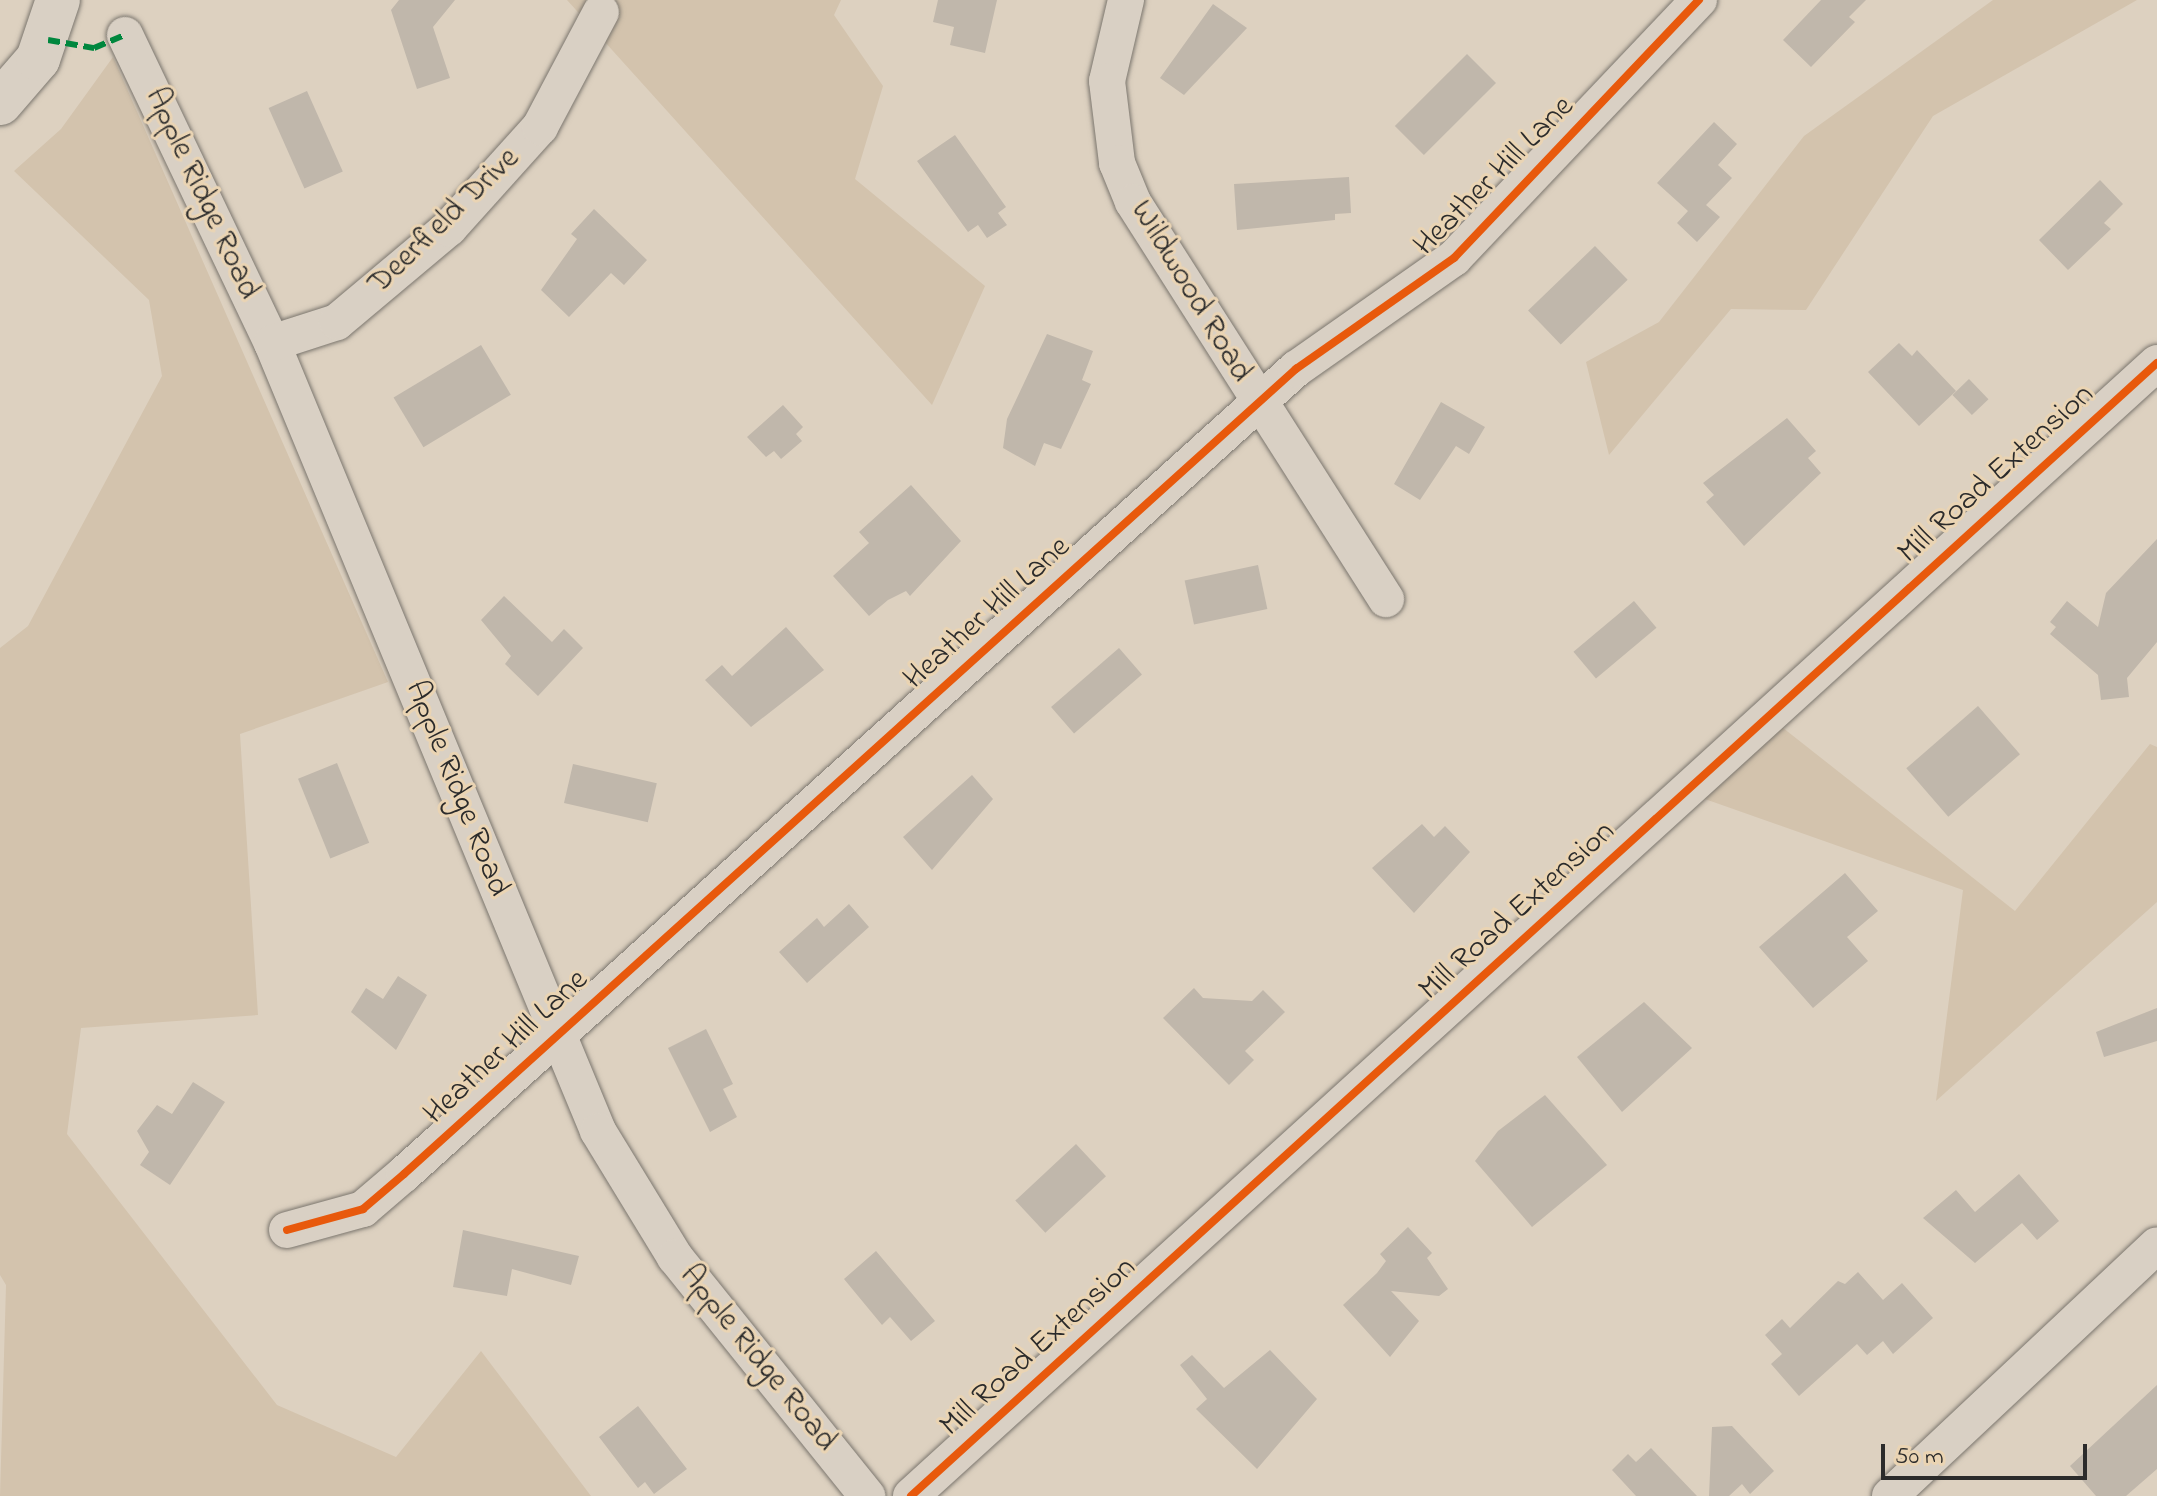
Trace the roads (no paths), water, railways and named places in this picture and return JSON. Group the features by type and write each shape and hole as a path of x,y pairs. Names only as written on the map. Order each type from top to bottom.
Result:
{"main road":[{"path":"0,103 38,59 58,0"}],"street":[{"name":"Wildwood Road","path":"1126,0 1107,81 1117,163 1133,202 1386,599"},
{"name":"Heather Hill Lane","path":"287,1230 363,1209 1296,369 1454,258 1699,0"},
{"name":"Deerfield Drive","path":"272,343 337,322 449,228 540,127 601,12"},
{"name":"Apple Ridge Road","path":"125,35 272,343 555,1034 598,1131 675,1257 867,1496"},
{"name":"Mill Road Extension","path":"911,1496 2157,363"},
{"path":"1890,1496 2157,1245"}]}
